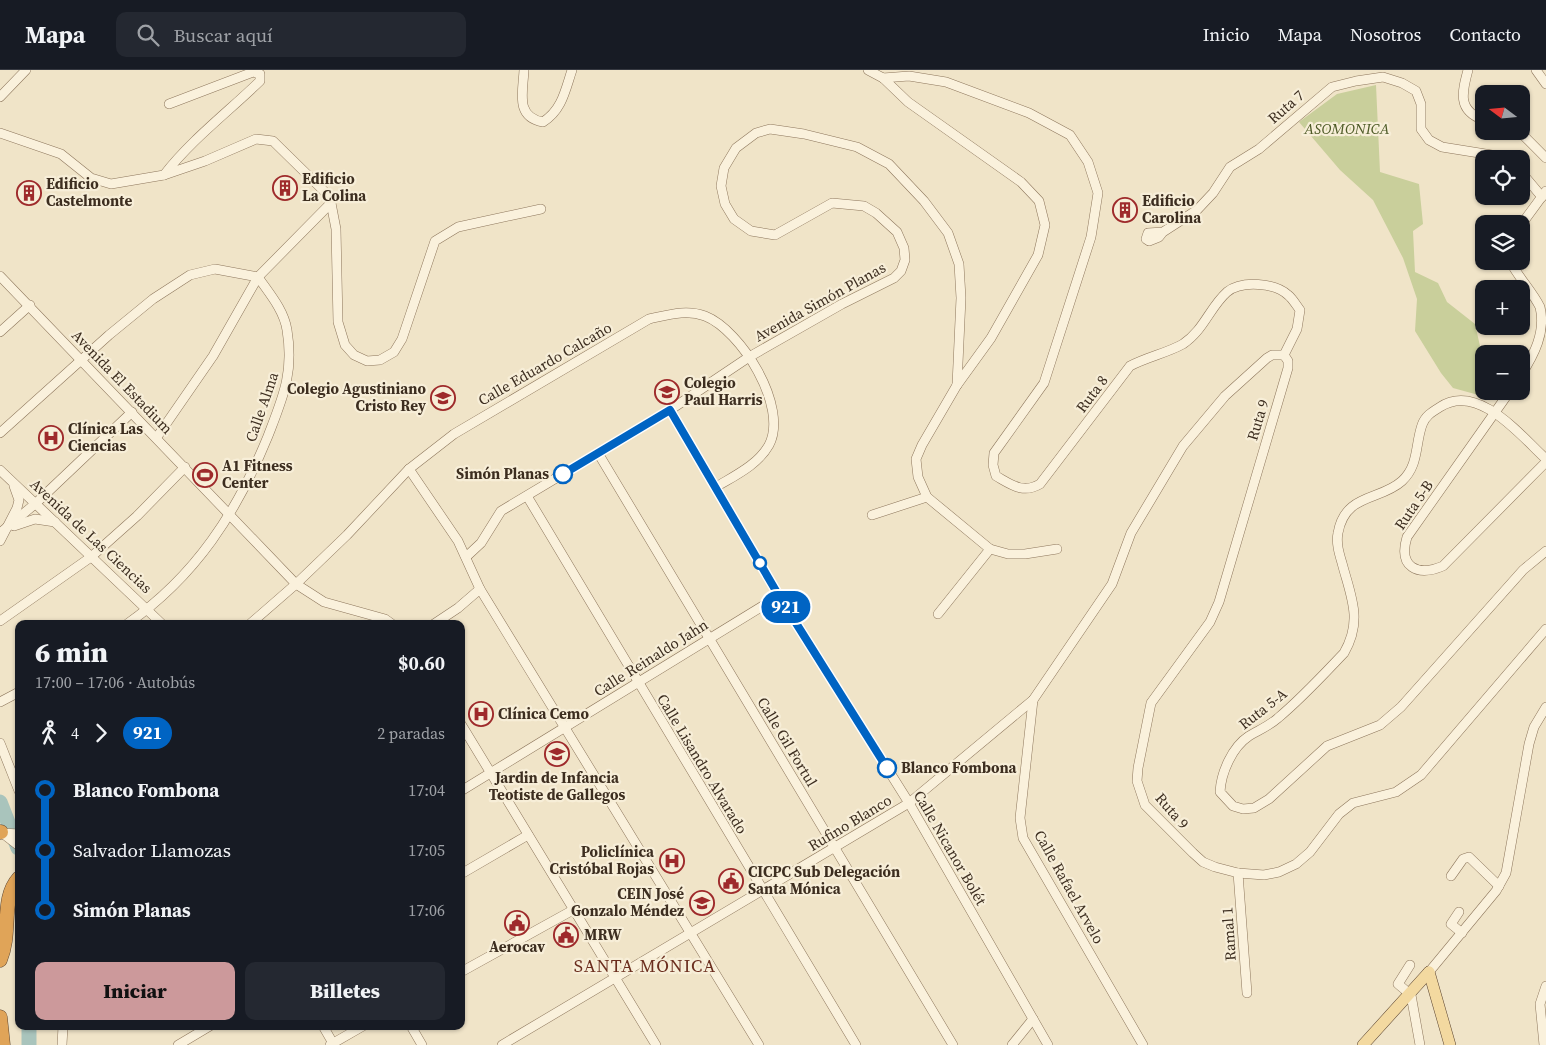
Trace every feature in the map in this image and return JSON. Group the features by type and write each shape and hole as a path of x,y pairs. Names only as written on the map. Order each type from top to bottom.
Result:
{"highway":[{"path":"0,960 4,950 4,898 15,881"},
{"path":"0,1017 3,1045"}],"main road":[{"path":"1363,1045 1429,972"},
{"path":"1429,972 1450,1045"}],"street":[{"path":"0,97 26,70"},
{"path":"524,70 523,106 526,115 533,120 543,122 552,116 560,106 572,70"},
{"path":"868,70 883,78 908,102 1021,182 1040,201 1045,225 1038,255 991,338 957,386 922,445 916,459 918,477 927,497 990,549 1008,554 1056,550"},
{"path":"1468,70 1462,93 1465,105 1475,117"},
{"path":"1536,70 1546,84"},
{"path":"164,175 186,149 260,81 260,77 257,72 253,72 169,104"},
{"name":"Ruta 8","path":"883,78 909,76 946,82 1029,113 1070,135 1088,162 1098,193 1091,237 1044,383 994,453 993,465 996,476 1018,488 1031,489 1040,484 1130,366 1146,357 1182,345 1197,332 1228,292 1245,285 1267,285 1287,294 1300,310 1297,329 1284,355"},
{"name":"Ruta 7","path":"1163,232 1197,210 1213,193 1230,167 1259,149 1332,87 1382,77 1402,83 1416,91 1421,104 1421,129 1429,140 1442,147 1475,152"},
{"name":"Avenida Simón Planas","path":"466,557 481,543 501,511 670,410 749,357 842,304 894,278 901,271 905,260 904,248 897,232 876,213 864,206 832,204 775,235 751,232 734,219 725,204 721,186 724,168 736,148 756,133 770,129 804,134 857,147 889,164 924,201 948,233 959,264 961,298 957,386"},
{"path":"0,133 61,154 91,178 101,183 110,184 164,175 205,161 256,139 272,142 324,191 331,204 336,230 338,322 345,345 354,355 367,361 380,360 394,352 402,338 435,241 458,227 541,209"},
{"path":"1528,140 1546,158"},
{"path":"1528,215 1544,194 1530,181"},
{"path":"157,437 213,356 258,277 331,204"},
{"path":"0,433 81,359 153,300 190,275 215,269 258,277"},
{"path":"1516,270 1540,307 1543,324 1537,352 1530,362"},
{"name":"Avenida El Estadium","path":"0,276 157,437 296,584 324,602 386,620"},
{"name":"Calle Alma","path":"133,620 148,609 204,550 231,515 252,474 289,376 287,328 278,304 258,277"},
{"path":"0,332 30,305"},
{"name":"Calle Eduardo Calcaño","path":"255,620 296,584 347,535 409,469 454,434 649,319 685,312 704,316 724,326 749,357 771,400 774,424 769,444 759,458 716,487"},
{"path":"1033,700 1112,584 1131,533 1183,446 1225,396 1267,358 1272,355 1284,355"},
{"name":"Ruta 9","path":"1284,355 1288,362 1288,368 1219,602 1210,622 1151,703 1137,781 1145,806 1165,827 1202,862 1238,873 1264,875 1279,872 1296,864 1310,852 1339,814 1353,803 1396,792 1421,775 1546,629"},
{"name":"Ruta 5-A","path":"1546,460 1496,412 1475,403 1461,400 1445,403 1428,414 1422,425 1416,458 1410,471 1400,482 1349,509 1337,534 1338,547 1355,611 1355,625 1351,642 1344,654 1279,718 1265,728 1248,736 1239,746 1224,770 1220,792 1233,806 1243,809 1254,808 1269,799 1327,746 1380,725 1401,707 1523,570 1546,551"},
{"path":"1496,412 1504,400"},
{"name":"Calle Nicanor Bolét","path":"670,410 779,596 909,803 1048,1045"},
{"path":"2,531 35,504 132,412"},
{"name":"Ruta 5-B","path":"1496,412 1407,537 1404,549 1406,562 1415,569 1429,572 1443,566 1546,460"},
{"name":"Calle Gil Fortul","path":"598,453 836,848 952,1045"},
{"path":"0,621 91,557 137,516 185,467"},
{"path":"409,469 458,541 480,589 759,1045"},
{"name":"Avenida de Las Ciencias","path":"0,470 158,620"},
{"path":"0,541 4,538 2,531 17,508 19,500 11,482"},
{"name":"Calle Lisandro Alvarado","path":"527,496 637,683 856,1045"},
{"path":"872,515 927,497"},
{"path":"2,531 35,519 55,522"},
{"path":"938,614 990,549"},
{"path":"440,620 458,608 480,589"},
{"name":"Calle Reinaldo Jahn","path":"465,789 492,774 564,727 779,596"},
{"path":"0,702 15,694"},
{"name":"Rufino Blanco","path":"502,1045 909,803 1033,700"},
{"name":"Calle Rafael Arvelo","path":"1033,700 1020,818 1023,838 1142,1045"},
{"path":"1429,972 1499,886 1506,872 1529,744 1534,727 1546,707"},
{"path":"465,730 655,1045"},
{"path":"0,744 15,776"},
{"path":"0,832 15,834"},
{"path":"0,832 15,843"},
{"path":"465,872 528,835"},
{"path":"1451,876 1463,859 1469,857 1499,886"},
{"name":"Ramal 1","path":"1238,873 1247,993"},
{"path":"465,970 573,910"},
{"path":"1459,912 1451,924 1462,933"},
{"path":"1410,965 1398,984 1410,995 1420,1045"},
{"path":"1544,1045 1540,1004 1546,986"},
{"path":"1012,1045 1032,1019"},
{"path":"62,1045 64,1030"},
{"path":"178,1045 203,1030"},
{"path":"324,1030 332,1044 356,1030"},
{"path":"413,1030 422,1045"}],"green space":[{"name":"ASOMONICA","path":"1376,85 1380,172 1419,184 1423,224 1413,231 1415,272 1438,283 1447,302 1475,324 1475,335 1478,335 1480,345 1475,345 1475,394 1453,388 1441,373 1415,331 1417,299 1403,258 1373,200 1340,170 1299,122 1337,94"}],"waterway":[{"path":"0,802 15,840"},
{"path":"29,1030 29,1045"}],"bus line":[{"name":"921","path":"563,474 670,410 779,596 887,768"}],"place":[{"name":"Edificio La Colina","path":"285,188"},
{"name":"Edificio Castelmonte","path":"29,193"},
{"name":"Edificio Carolina","path":"1125,210"},
{"name":"Colegio Paul Harris","path":"667,392"},
{"name":"Colegio Agustiniano Cristo Rey","path":"443,398"},
{"name":"Clínica Las Ciencias","path":"51,438"},
{"name":"Simón Planas","path":"563,474"},
{"name":"A1 Fitness Center","path":"205,475"},
{"name":"Clínica Cemo","path":"481,714"},
{"name":"Jardin de Infancia Teotiste de Gallegos","path":"557,754"},
{"name":"Blanco Fombona","path":"887,768"},
{"name":"Policlínica Cristóbal Rojas","path":"672,861"},
{"name":"CICPC Sub Delegación Santa Mónica","path":"731,881"},
{"name":"CEIN José Gonzalo Méndez","path":"702,903"},
{"name":"Aerocav","path":"517,923"},
{"name":"MRW","path":"566,935"}],"district":[{"name":"SANTA MÓNICA","path":"645,966"}]}
